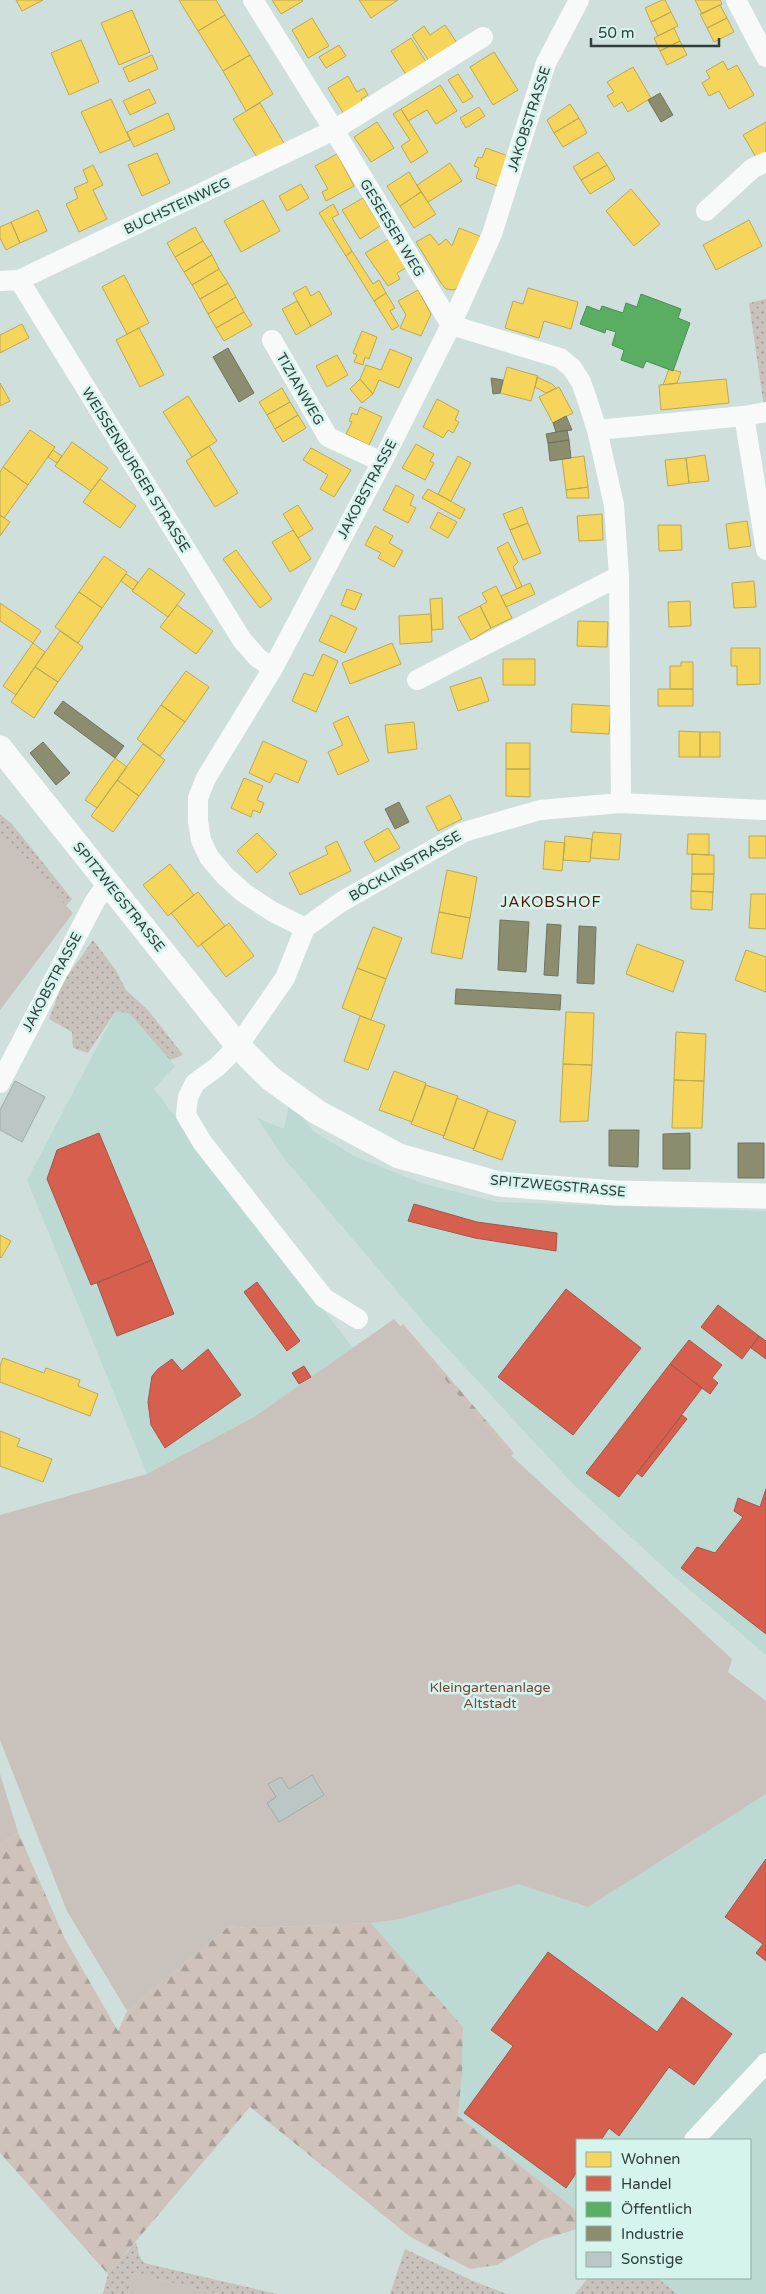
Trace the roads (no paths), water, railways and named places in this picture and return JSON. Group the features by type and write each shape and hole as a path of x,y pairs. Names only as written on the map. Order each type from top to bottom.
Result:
{"street":[{"name":"GESEESER WEG","path":"252,0 334,130 451,325"},
{"name":"JAKOBSTRASSE","path":"305,928 272,912 244,893 224,876 209,857 202,840 198,821 198,798 206,778 273,668 382,462 451,325 492,234 546,63 578,0"},
{"path":"736,0 766,58"},
{"path":"334,130 483,37"},
{"name":"BUCHSTEINWEG","path":"10,281 334,130"},
{"path":"706,211 753,168 766,162"},
{"name":"WEISSENBURGER STRASSE","path":"10,281 242,640 258,658 273,668"},
{"path":"451,325 560,358 572,368 581,382 597,430 614,505 619,576 621,803"},
{"name":"TIZIANWEG","path":"272,340 328,438 382,462"},
{"path":"597,430 744,416 766,412"},
{"path":"744,416 766,550"},
{"path":"417,680 619,576"},
{"name":"SPITZWEGSTRASSE","path":"0,748 133,912 238,1046 270,1078 317,1112 353,1133 408,1158 499,1184 615,1193 766,1196"},
{"name":"BÖCKLINSTRASSE","path":"305,928 341,902 464,832 540,810 621,803 766,810"},
{"name":"JAKOBSTRASSE","path":"0,1083 95,901 108,883"},
{"path":"305,928 285,978 238,1046 195,1083 188,1097 186,1115 202,1142 324,1298 358,1319"},
{"path":"695,2139 766,2064"}],"district":[{"name":"JAKOBSHOF","path":"551,902"}],"park label":[{"name":"Kleingartenanlage Altstadt","path":"490,1695"}]}
